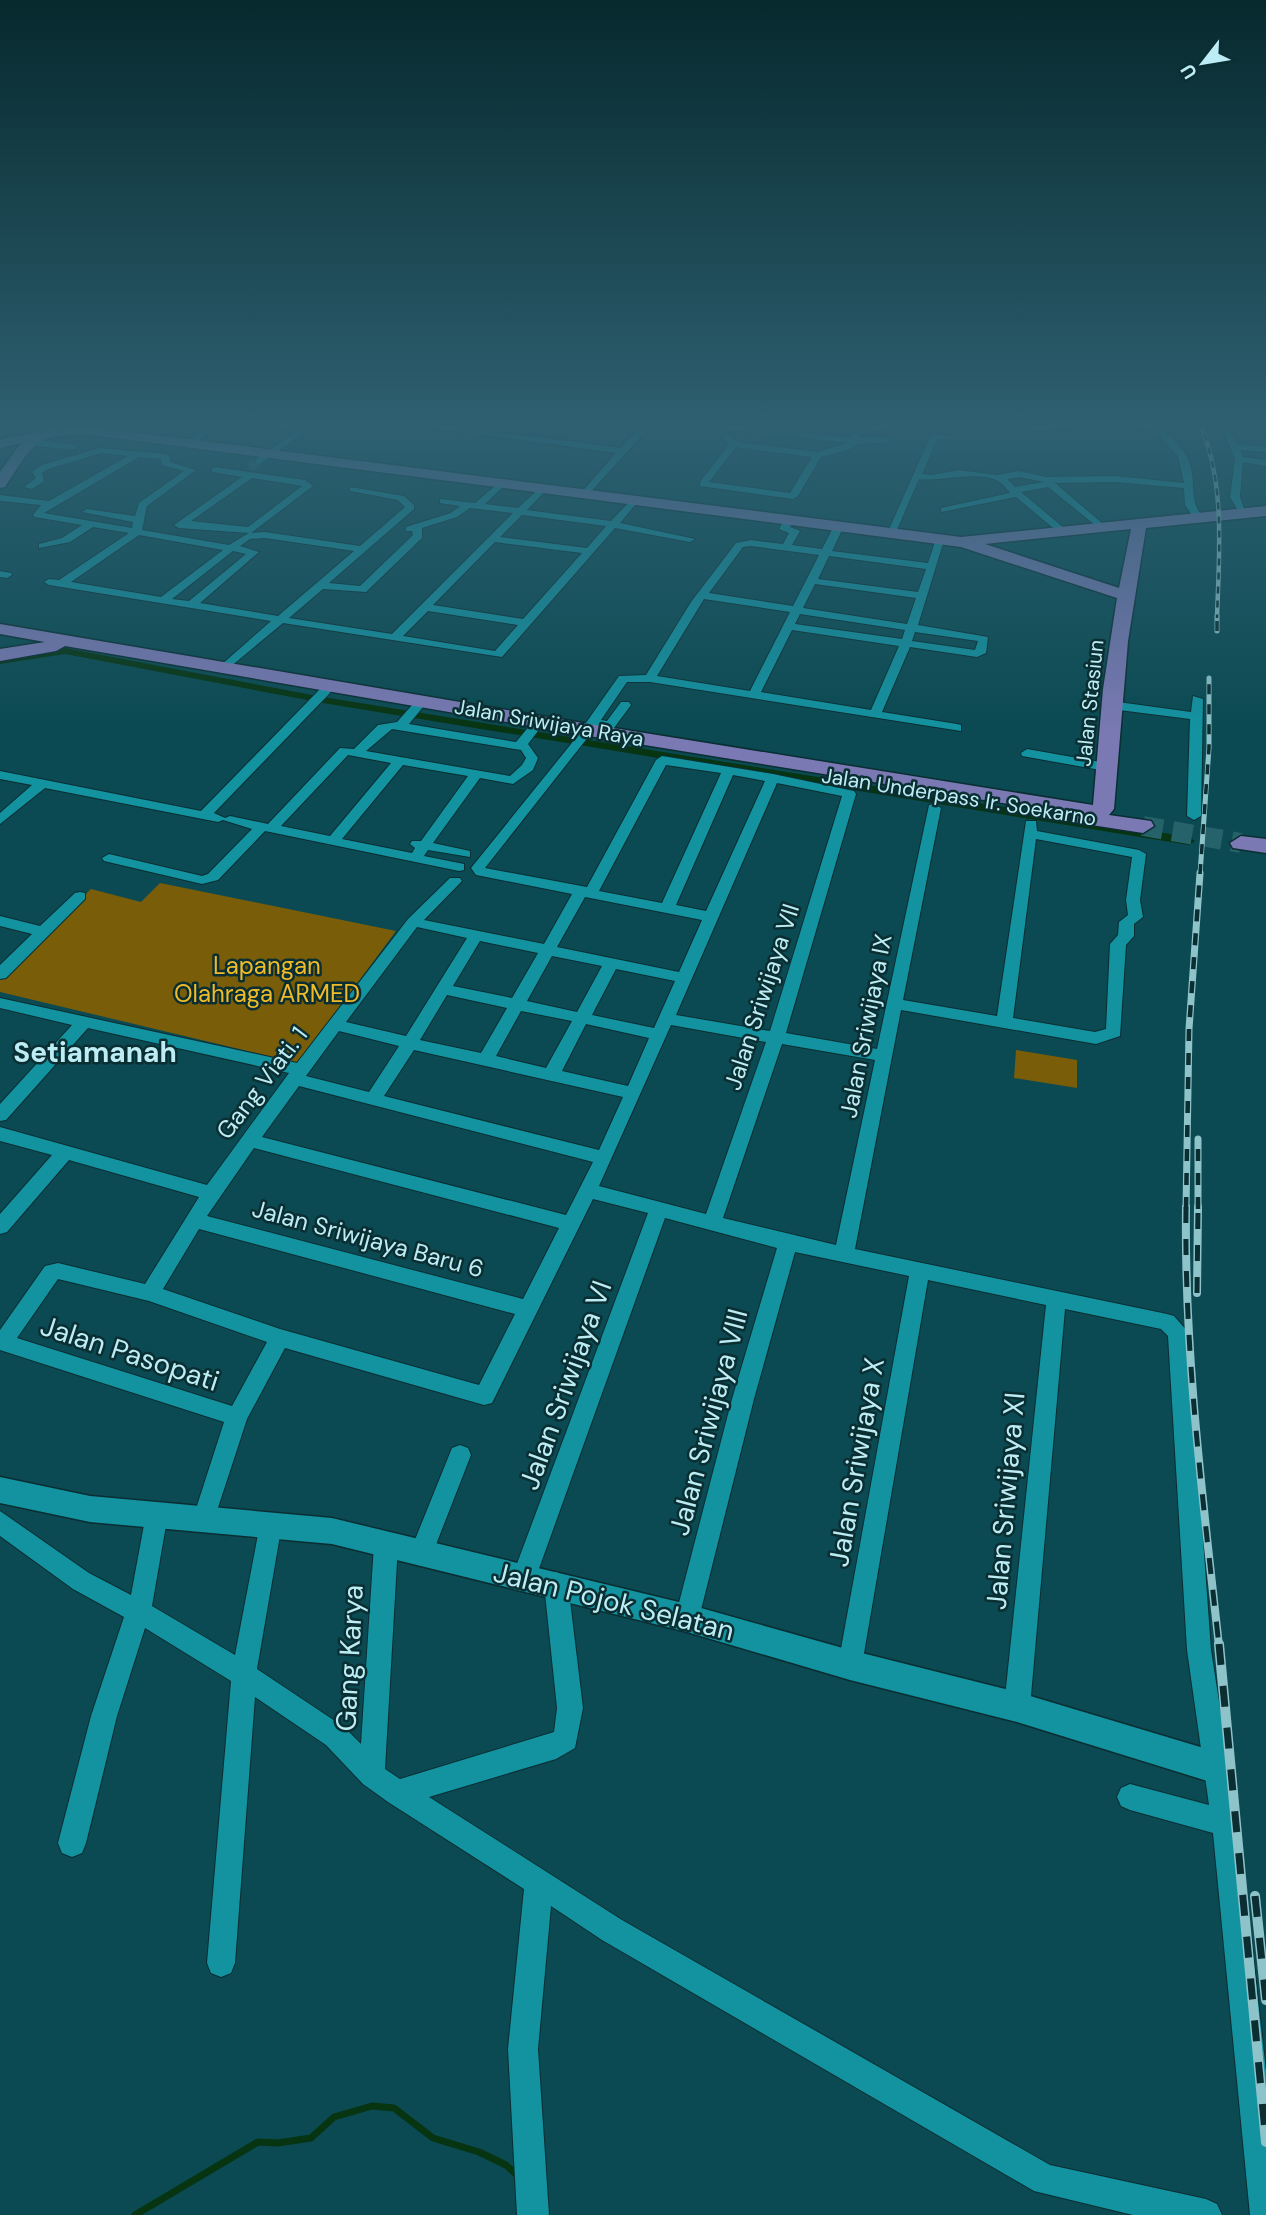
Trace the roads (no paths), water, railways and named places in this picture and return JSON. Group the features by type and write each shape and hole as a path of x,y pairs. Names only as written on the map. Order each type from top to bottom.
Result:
{"main road":[{"path":"827,524 984,543 1060,530 1121,524"},
{"name":"Jalan Stasiun","path":"1098,812 1103,809 1122,613 1137,554 1139,524"},
{"path":"984,543 1128,596"},
{"name":"Jalan Sriwijaya Raya","path":"0,629 224,668 323,693"},
{"name":"Jalan Sriwijaya Raya","path":"0,635 530,733 585,735 1098,812"},
{"path":"0,655 59,646"},
{"name":"Jalan Sriwijaya Raya","path":"585,735 774,772"},
{"name":"Jalan Underpass Ir. Soekarno","path":"774,772 1143,826"},
{"path":"1241,843 1266,846"}],"street":[{"path":"43,546 66,540 90,524"},
{"path":"93,524 254,552 190,606"},
{"path":"138,524 136,533 55,583 498,656 612,524"},
{"path":"163,537 180,524"},
{"path":"195,524 250,530 257,524"},
{"path":"224,668 392,524"},
{"path":"388,528 417,528 427,524"},
{"path":"394,639 506,524"},
{"path":"614,524 690,539"},
{"path":"786,548 795,531 784,530 787,524"},
{"path":"891,532 894,524"},
{"path":"1053,524 1060,530"},
{"path":"754,695 839,526"},
{"path":"320,586 362,590 418,536 417,528"},
{"path":"162,601 242,538 258,535 363,549"},
{"path":"492,538 589,551"},
{"path":"875,715 906,643 942,539"},
{"path":"650,678 702,595 740,545 751,543 931,567"},
{"path":"789,626 980,653 984,639 911,626 853,602 813,581"},
{"path":"702,595 797,610 921,596"},
{"path":"424,607 526,623"},
{"path":"0,775 332,841 417,853 460,867 470,883 479,878 480,870 585,735 623,679 650,678 957,728"},
{"path":"217,817 323,693"},
{"path":"1194,816 1197,699"},
{"path":"585,735 610,725 625,705"},
{"path":"1111,705 1196,717"},
{"path":"358,752 382,729 413,712"},
{"path":"109,858 202,880 213,877 342,752 358,752 518,778 532,758 529,750 530,733"},
{"path":"1027,753 1106,767"},
{"path":"332,841 401,759"},
{"path":"1,1342 55,1271 150,1293 280,1338 481,1397 487,1394 604,1158 774,772 659,762 587,891 548,950 485,1060"},
{"path":"667,908 729,770"},
{"name":"Jalan Sriwijaya VII","path":"713,1221 776,1038 849,797 842,791 774,772"},
{"path":"417,853 477,773"},
{"path":"0,820 42,785"},
{"name":"Jalan Sriwijaya IX","path":"844,1254 934,808"},
{"path":"895,1004 1004,1023 1102,1038 1114,1032 1119,942 1126,936 1127,922 1136,917 1133,900 1139,854 1030,829 1004,1023"},
{"name":"Gang Viati. 1","path":"150,1293 211,1192 413,922 460,867"},
{"path":"480,870 711,917"},
{"path":"0,974 80,896"},
{"path":"0,921 43,932"},
{"path":"413,922 685,978"},
{"path":"373,1099 476,935"},
{"path":"551,1075 611,963"},
{"path":"443,989 581,1018 776,1038 886,1056"},
{"path":"0,1003 86,1020 298,1074 373,1099 604,1158"},
{"path":"0,1115 86,1020"},
{"path":"336,1026 633,1093"},
{"path":"0,1134 211,1192"},
{"path":"250,1140 570,1224"},
{"path":"0,1227 65,1153"},
{"path":"587,1190 658,1211 713,1221 788,1243 1167,1322 1178,1332 1199,1650 1225,1823 1266,2215"},
{"name":"Jalan Sriwijaya VI","path":"524,1577 658,1211"},
{"name":"Jalan Sriwijaya Baru 6","path":"194,1220 527,1309"},
{"name":"Jalan Sriwijaya VIII","path":"687,1618 743,1399 788,1243"},
{"name":"Jalan Sriwijaya X","path":"850,1665 920,1270"},
{"name":"Jalan Sriwijaya XI","path":"1017,1707 1056,1301"},
{"name":"Jalan Pasopati","path":"1,1342 237,1417 280,1338"},
{"path":"204,1518 237,1417"},
{"path":"422,1552 460,1455"},
{"name":"Jalan Pojok Selatan","path":"0,1490 90,1509 332,1531 687,1618 850,1665 1017,1707 1217,1768"},
{"path":"72,1843 104,1716 138,1613 157,1514"},
{"path":"0,1522 81,1581 180,1634 244,1675 335,1736 372,1775 397,1793 612,1930 1045,2180 1206,2215"},
{"path":"221,1963 244,1675 271,1524"},
{"name":"Gang Karya","path":"372,1775 386,1545"},
{"path":"397,1793 556,1746 566,1739 570,1707 556,1584"},
{"path":"1130,1797 1225,1823"},
{"path":"533,2215 523,2049 540,1882"}],"waterway":[{"path":"0,661 65,651 323,700 1189,841"},
{"path":"135,2215 258,2142 278,2143 311,2138 334,2117 372,2106 394,2108 433,2138 479,2152 506,2165 518,2176"}],"tunnel":[{"path":"1143,826 1241,843"}],"railway":[{"path":"1217,618 1219,524"},
{"path":"1217,618 1217,631"},
{"path":"1200,874 1209,748 1209,678"},
{"path":"1186,1209 1189,1029 1200,873"},
{"path":"1198,1139 1198,1207"},
{"path":"1197,1293 1198,1207"},
{"path":"1186,1209 1191,1372 1219,1646"},
{"path":"1219,1644 1266,2142"},
{"path":"1255,1896 1266,2000"}],"district":[{"name":"Setiamanah","path":"95,1052"}],"park label":[{"name":"Lapangan Olahraga ARMED","path":"267,980"}]}
